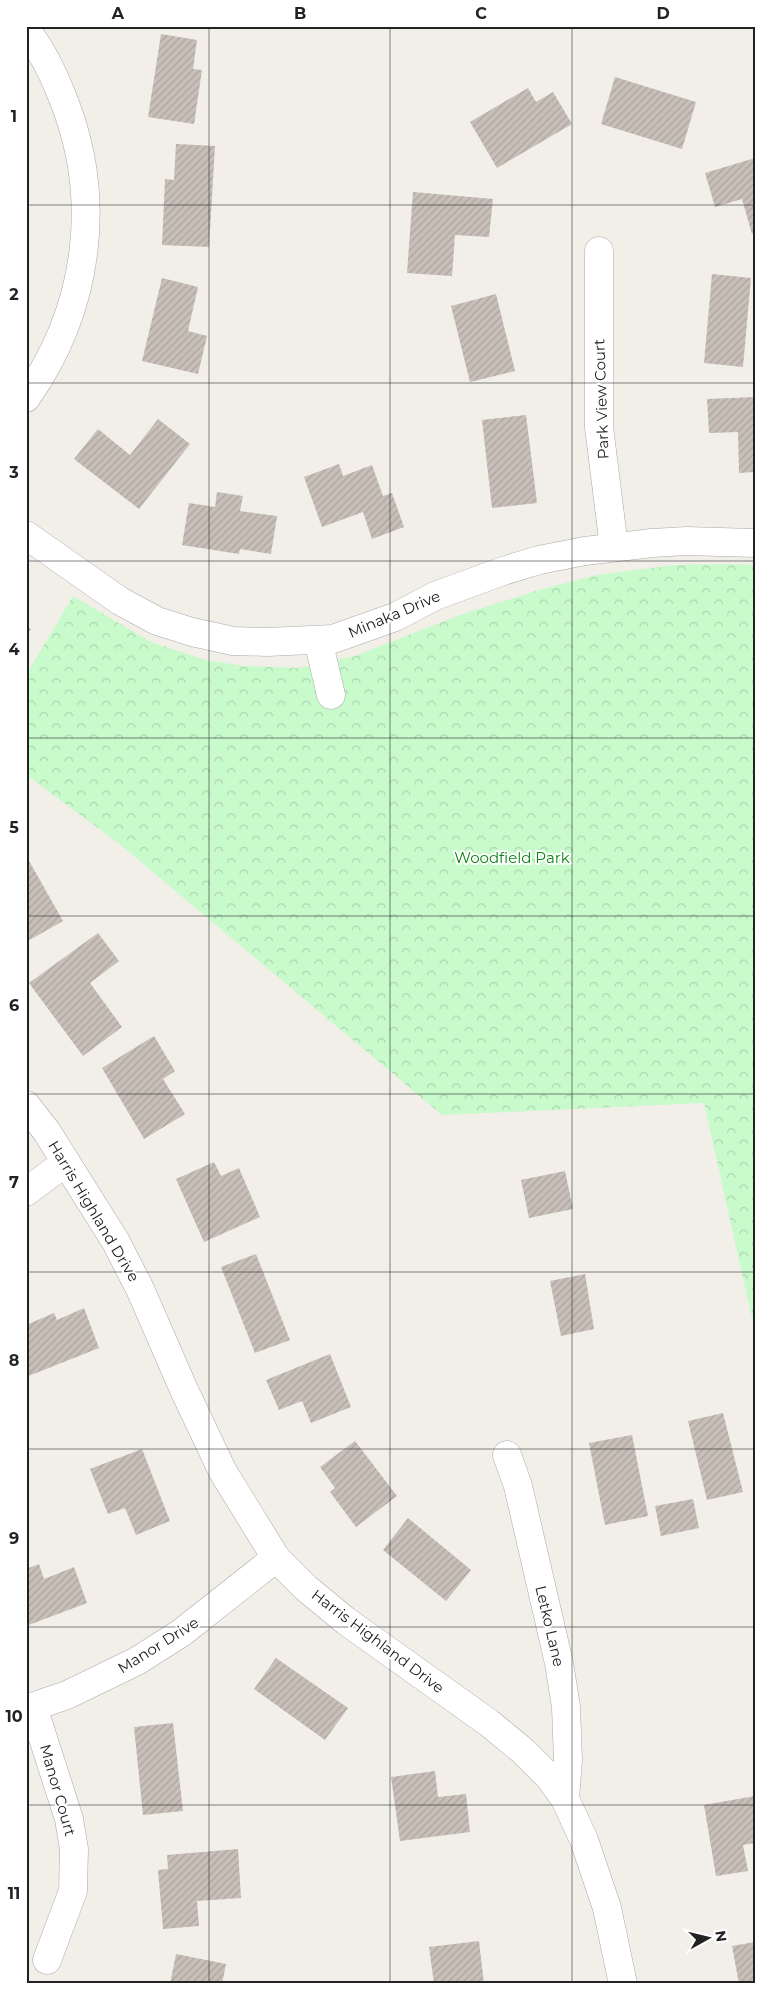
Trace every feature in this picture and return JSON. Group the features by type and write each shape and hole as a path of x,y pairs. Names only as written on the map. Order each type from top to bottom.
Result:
{"street":[{"path":"26,30 51,69 77,138 84,175 86,228 82,266 71,311 60,341 41,377 26,398"},
{"name":"Park View Court","path":"599,251 599,427 614,547"},
{"name":"Minaka Drive","path":"26,536 112,596 157,621 192,632 233,641 267,642 332,639 395,617 435,596 503,571 548,558 614,547 686,541 755,543"},
{"path":"318,640 331,695"},
{"name":"Harris Highland Drive","path":"26,1105 47,1132 116,1242 140,1289 185,1392 223,1472 276,1558 346,1621 489,1723 523,1751 550,1778 565,1799 584,1840 605,1902 623,1984"},
{"path":"26,1192 66,1162"},
{"name":"Letko Lane","path":"507,1456 518,1486 559,1663 566,1707 568,1760 565,1799"},
{"name":"Manor Drive","path":"30,1708 67,1695 137,1661 181,1633 276,1558"},
{"name":"Manor Court","path":"30,1708 69,1819 74,1849 73,1892 47,1960"}],"green space":[{"name":"Woodfield Park","path":"675,565 755,565 755,1332 704,1103 442,1115 117,842 26,775 26,675 73,596 151,642 205,660 245,666 298,668 355,656 460,615 542,589 597,575"}],"building":[{"path":"161,34 197,40 193,69 202,70 194,124 148,117"},
{"path":"615,77 696,102 682,149 601,124"},
{"path":"528,88 536,102 553,92 572,124 497,168 470,122"},
{"path":"176,144 215,146 209,247 162,245 165,179 174,180"},
{"path":"755,158 755,233 752,234 742,199 715,207 705,173"},
{"path":"413,192 493,199 489,237 455,235 452,276 407,273"},
{"path":"712,274 751,278 743,367 704,363"},
{"path":"162,278 198,287 188,331 207,336 198,374 142,361"},
{"path":"496,294 515,371 470,382 451,306"},
{"path":"755,397 755,472 739,473 738,432 709,433 707,399"},
{"path":"526,415 537,503 492,508 482,420"},
{"path":"158,419 190,444 139,509 74,459 98,429 130,455"},
{"path":"339,464 343,476 372,465 383,496 392,493 404,527 372,539 363,512 322,527 304,477"},
{"path":"217,492 243,496 240,511 277,516 271,554 240,549 239,554 182,545 189,503 215,507"},
{"path":"26,625 31,629 26,636"},
{"path":"28,859 63,921 26,942 26,860"},
{"path":"98,933 119,961 90,983 122,1027 83,1056 29,983"},
{"path":"154,1036 175,1071 163,1079 185,1114 144,1139 102,1068"},
{"path":"214,1162 221,1176 239,1168 260,1217 204,1242 176,1179"},
{"path":"565,1171 573,1209 529,1218 521,1180"},
{"path":"256,1254 290,1340 255,1353 221,1267"},
{"path":"585,1274 594,1329 561,1336 550,1281"},
{"path":"84,1308 99,1348 26,1377 26,1325 54,1313 57,1320"},
{"path":"330,1354 351,1407 311,1423 302,1401 279,1410 266,1380"},
{"path":"723,1413 743,1492 707,1500 688,1421"},
{"path":"632,1435 648,1516 605,1525 589,1443"},
{"path":"355,1441 397,1496 356,1527 330,1492 335,1488 320,1467"},
{"path":"142,1449 170,1521 136,1535 125,1508 108,1514 90,1469"},
{"path":"693,1499 699,1528 661,1536 655,1506"},
{"path":"408,1518 471,1570 446,1601 383,1550"},
{"path":"39,1564 44,1579 74,1567 87,1603 26,1626 26,1569"},
{"path":"276,1658 348,1708 325,1740 254,1689"},
{"path":"173,1723 183,1811 143,1815 134,1727"},
{"path":"435,1771 438,1797 466,1794 470,1832 400,1841 391,1777"},
{"path":"755,1796 755,1843 743,1845 748,1871 716,1876 704,1805"},
{"path":"238,1849 241,1898 197,1901 199,1926 163,1929 158,1870 168,1869 167,1855"},
{"path":"479,1941 484,1984 434,1984 429,1947"},
{"path":"755,1942 755,1984 739,1984 732,1946"},
{"path":"176,1954 226,1964 222,1984 170,1984"}]}
